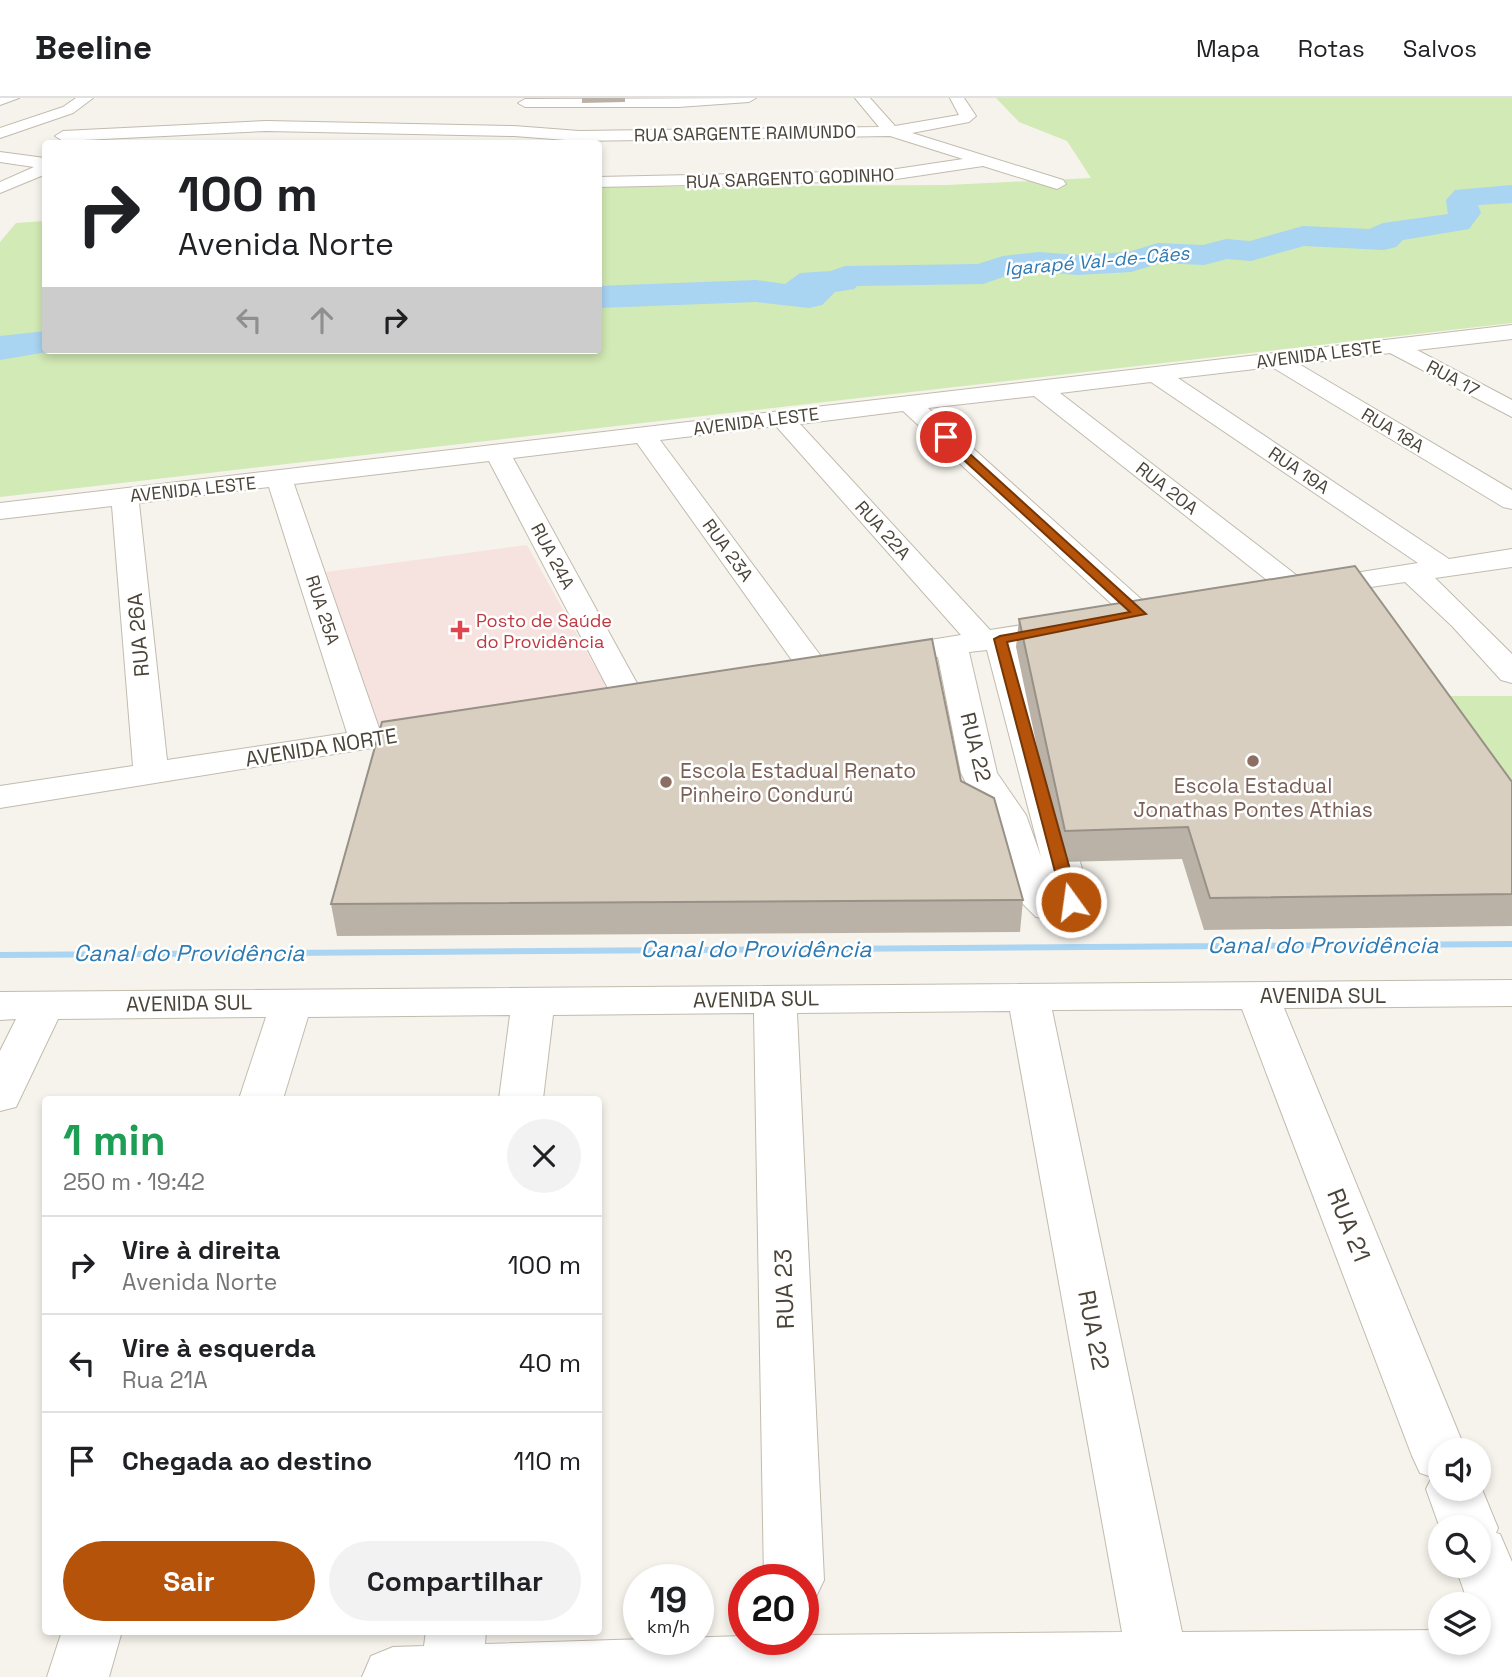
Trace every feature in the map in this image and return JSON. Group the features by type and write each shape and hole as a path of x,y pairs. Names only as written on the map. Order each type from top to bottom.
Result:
{"street":[{"path":"0,101 12,98"},
{"path":"0,133 68,110 86,98"},
{"path":"63,140 103,98"},
{"path":"514,131 526,100 574,111 749,98"},
{"path":"862,98 891,131"},
{"path":"918,135 968,116 957,98"},
{"path":"258,140 266,125 286,112"},
{"name":"RUA SARGENTE RAIMUNDO","path":"63,140 266,125 438,137 514,131 579,140"},
{"name":"RUA SARGENTE RAIMUNDO","path":"602,141 739,145 891,131 918,135 980,161 1056,184"},
{"path":"739,145 749,181"},
{"path":"0,157 39,162 42,166"},
{"name":"RUA SARGENTO GODINHO","path":"602,182 749,181 883,176 980,161"},
{"path":"0,188 42,171"},
{"name":"AVENIDA LESTE","path":"0,511 280,480 907,402 1511,332"},
{"name":"RUA 17","path":"1393,346 1512,410"},
{"name":"RUA 18A","path":"1274,359 1512,501"},
{"name":"RUA 19A","path":"1154,373 1444,568"},
{"name":"RUA 20A","path":"1039,388 1296,589"},
{"path":"773,673 979,643 1153,612 907,402"},
{"name":"RUA 22A","path":"782,418 979,643"},
{"name":"RUA 23A","path":"643,434 834,664"},
{"name":"RUA 24A","path":"498,453 627,696"},
{"name":"RUA 25A","path":"280,480 366,740"},
{"name":"RUA 26A","path":"125,497 151,773"},
{"path":"1257,595 1512,558"},
{"path":"1412,573 1454,611 1512,673"},
{"name":"RUA 22","path":"979,643 1044,799 1070,894 1071,902 1067,909 1050,909 1037,899 1008,815 988,791 979,772 979,643"},
{"name":"AVENIDA NORTE","path":"0,797 463,724"},
{"path":"996,800 1044,799"},
{"name":"AVENIDA SUL","path":"0,1006 292,1001 533,1002 1258,995 1510,997"},
{"name":"RUA 21","path":"1258,995 1433,1438"},
{"name":"RUA 23","path":"775,998 793,1564"},
{"name":"RUA 22","path":"1029,998 1158,1663"},
{"path":"262,1096 292,1001"},
{"path":"521,1096 533,1002"},
{"path":"0,1096 44,1005"},
{"path":"1489,1578 1512,1637"},
{"path":"78,1677 91,1635"},
{"path":"819,1653 1158,1663 1512,1658"},
{"path":"433,1661 728,1654"}],"shaded area":[{"name":"Posto de Saúde do Providência","path":"527,545 607,688 378,730 326,572"}],"green space":[{"path":"996,98 1512,98 1512,323 0,497 0,242 16,223 42,221 42,354 602,354 602,187 947,185 1091,178 1067,141 1019,122"},
{"path":"1421,696 1512,696 1512,826"}],"building":[{"name":"Escola Estadual Jonathas Pontes Athias","path":"1355,566 1512,782 1512,894 1210,898 1188,827 1065,831 1019,619"},
{"name":"Escola Estadual Renato Pinheiro Condurú","path":"932,639 961,781 994,798 1023,900 331,904 382,722"}],"waterway":[{"name":"Igarapé Val-de-Cães","path":"602,297 756,291 809,297 817,292 801,286 812,280 842,282 845,276 983,274 1003,266 1039,262 1078,265 1131,262 1158,253 1204,255 1226,249 1251,251 1303,236 1384,240 1389,237 1383,233 1458,222 1465,213 1461,200 1466,196 1512,194"},
{"name":"Igarapé Val-de-Cães","path":"0,348 42,343"},
{"name":"Canal do Providência","path":"0,955 1512,944"}],"place":[{"name":"Posto de Saúde do Providência","path":"460,630"},
{"name":"Escola Estadual Jonathas Pontes Athias","path":"1253,761"},
{"name":"Escola Estadual Renato Pinheiro Condurú","path":"666,782"}],"route":[{"path":"946,437 1140,614 1000,639 1071,902"}]}
